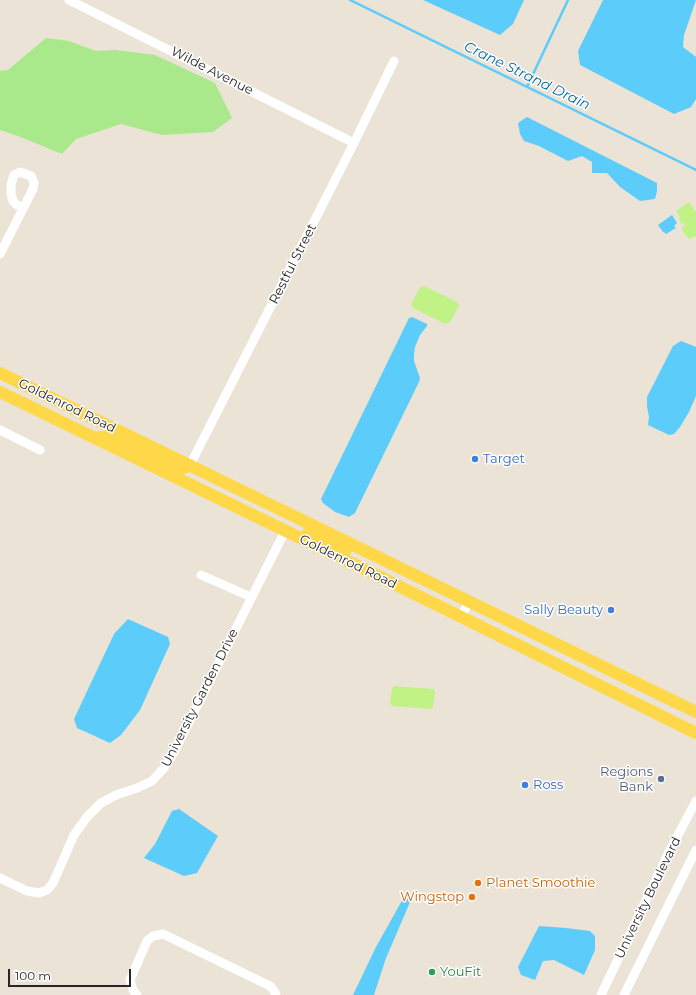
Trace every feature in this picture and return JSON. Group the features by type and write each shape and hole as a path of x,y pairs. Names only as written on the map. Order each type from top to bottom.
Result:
{"main road":[{"name":"Goldenrod Road","path":"0,373 696,712"},
{"path":"2,397 15,392 22,392 84,422 106,425"},
{"name":"Goldenrod Road","path":"2,397 87,435 696,733"},
{"path":"87,435 116,439 176,469 184,468 190,465"},
{"path":"285,531 301,530 361,558 389,562"},
{"path":"634,702 654,719 696,742"}],"street":[{"name":"Wilde Avenue","path":"69,0 354,142"},
{"name":"Restful Street","path":"190,465 394,61"},
{"path":"0,254 23,208"},
{"path":"0,430 40,450"},
{"name":"University Garden Drive","path":"0,878 27,891 39,892 47,890 53,883 74,835 87,817 101,803 116,795 152,781 162,772 174,752 285,531"},
{"path":"201,574 251,597"},
{"path":"461,617 469,602"},
{"name":"University Boulevard","path":"601,995 669,852 696,802"},
{"name":"University Boulevard","path":"624,995 696,850"},
{"path":"137,995 133,990 130,980 144,947 147,941 153,936 163,934 270,986 276,995"}],"green space":[{"path":"46,38 69,41 96,51 115,50 155,55 215,83 232,118 213,132 162,135 121,124 76,139 62,154 0,130 0,71 8,70"},
{"path":"689,202 696,212 696,236 689,239 681,229 685,225 684,223 682,224 676,211"},
{"path":"424,286 457,302 459,306 450,322 445,324 413,308 411,305 420,287"},
{"path":"394,686 433,689 435,692 433,707 431,709 392,706 390,703 392,689"}],"water":[{"path":"423,0 524,0 513,24 500,35"},
{"path":"603,0 696,0 684,35 683,47 696,57 696,99 691,107 674,114 580,65 578,51"},
{"path":"527,117 657,183 655,199 640,201 620,187 607,173 592,173 592,162 582,156 568,161 539,146 524,141 520,134 518,123"},
{"path":"672,215 677,223 674,226 676,228 666,234 658,225"},
{"path":"412,317 427,324 420,335 414,354 414,361 420,378 419,382 355,513 349,517 335,512 323,503 321,499 409,318"},
{"path":"681,341 696,347 696,396 680,427 674,434 669,435 648,425 649,417 647,397 673,346"},
{"path":"128,619 168,637 170,644 140,710 121,735 110,743 77,728 74,719 114,634"},
{"path":"179,809 218,836 197,873 184,876 144,858 155,844 172,811"},
{"path":"408,896 411,900 386,958 374,995 353,995 376,947 404,897"},
{"path":"539,926 590,931 595,936 595,950 584,975 554,960 543,961 535,980 521,975 518,967"}],"waterway":[{"name":"Crane Strand Drain","path":"350,0 696,170"},
{"path":"527,87 568,0"}],"place":[{"name":"Target","path":"475,459"},
{"name":"Sally Beauty","path":"611,610"},
{"name":"Regions Bank","path":"661,779"},
{"name":"Ross","path":"525,785"},
{"name":"Planet Smoothie","path":"478,883"},
{"name":"Wingstop","path":"472,897"},
{"name":"YouFit","path":"432,972"}]}
